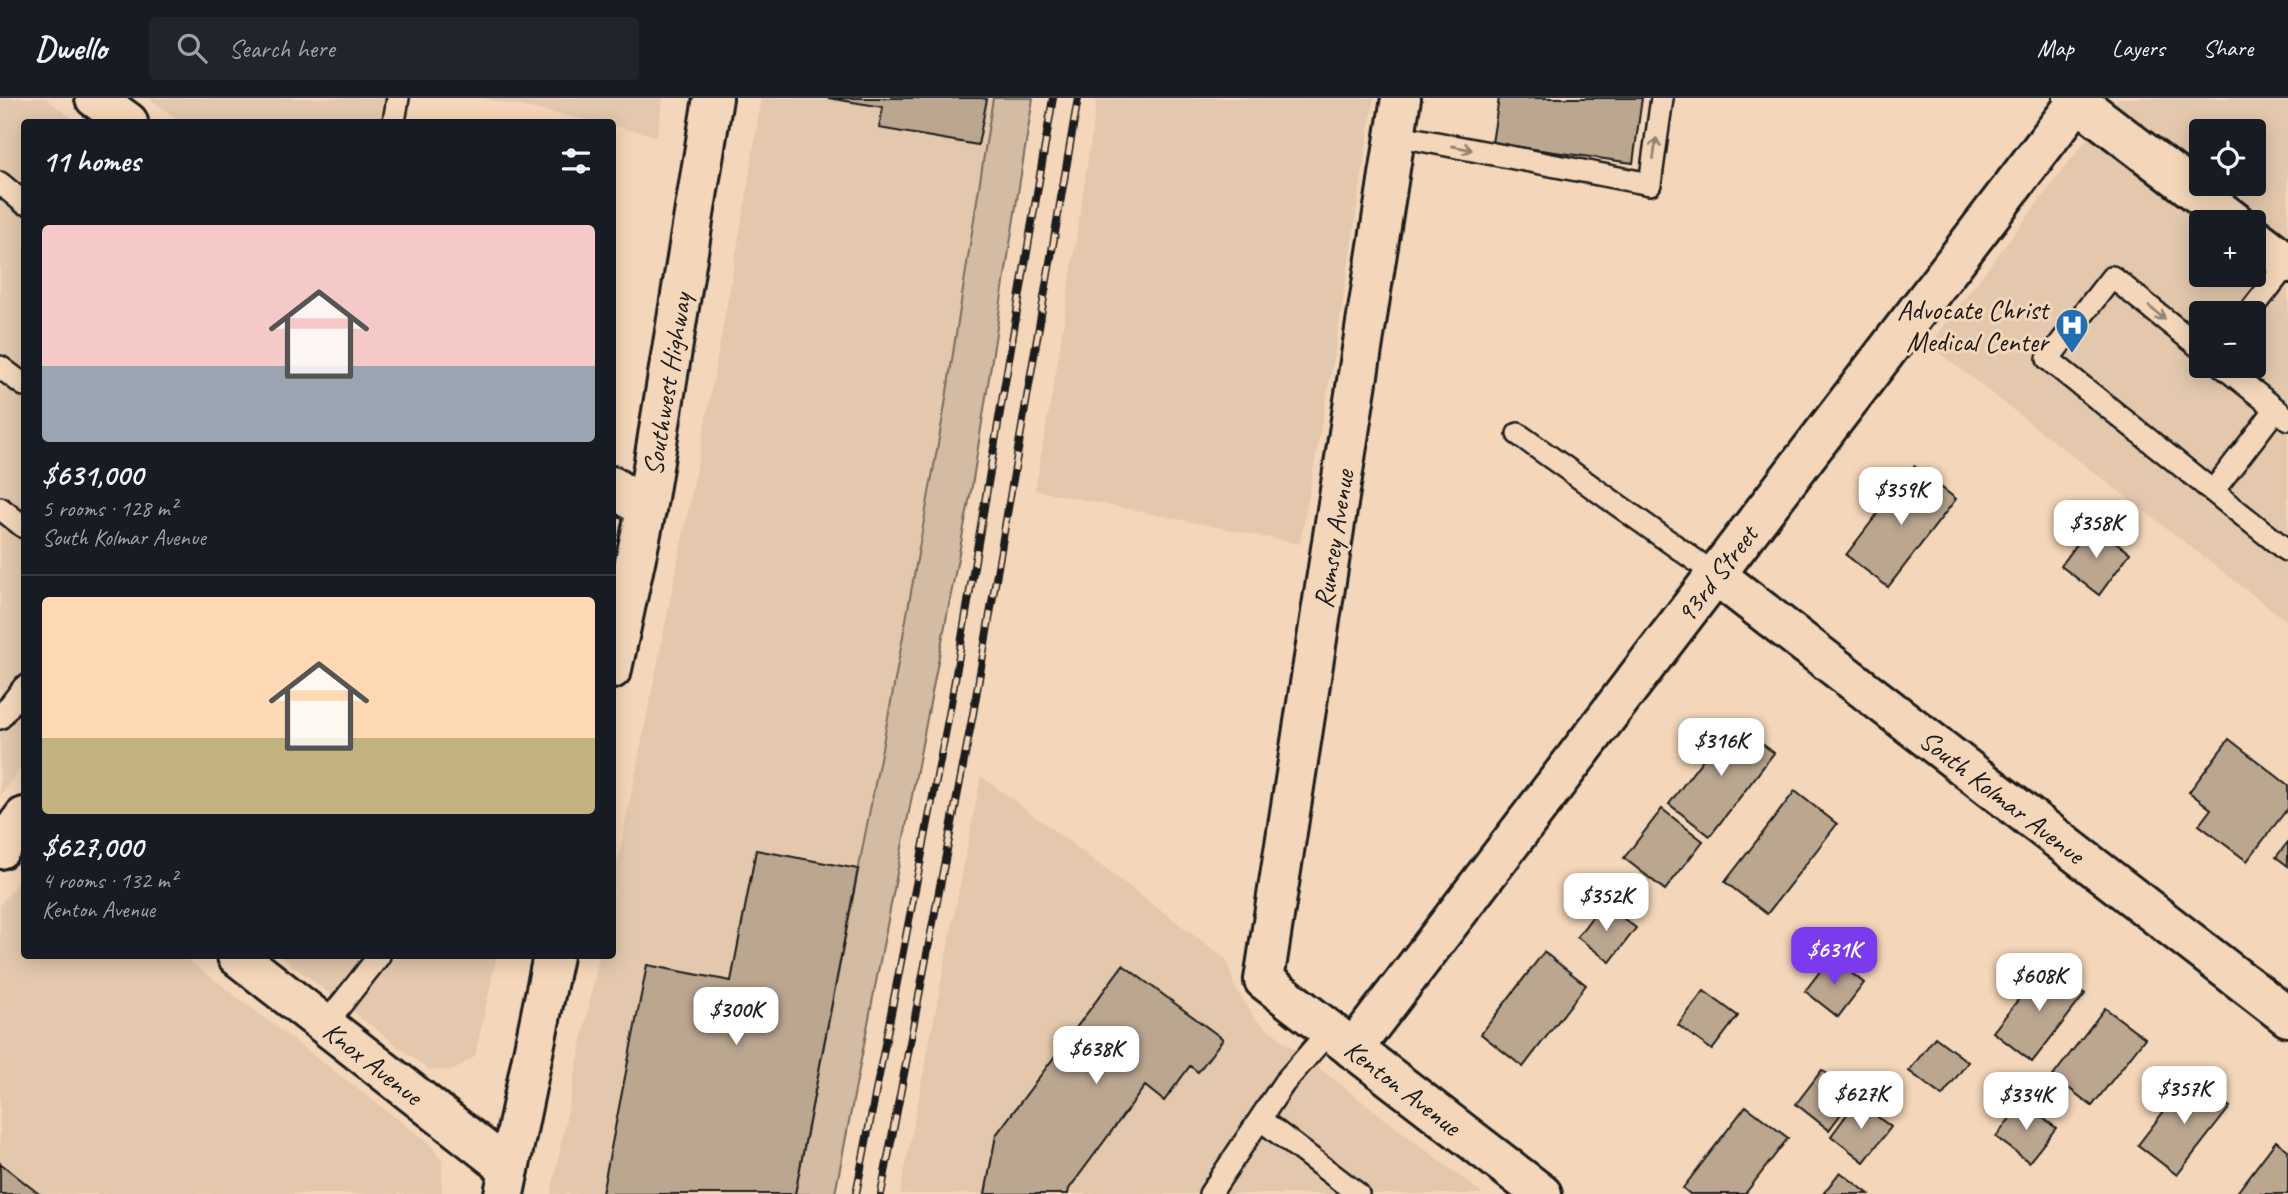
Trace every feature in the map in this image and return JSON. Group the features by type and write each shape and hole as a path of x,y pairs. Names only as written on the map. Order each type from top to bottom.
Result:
{"street":[{"path":"95,98 124,119"},
{"name":"Southwest Highway","path":"616,650 646,510 713,98"},
{"name":"Rumsey Avenue","path":"1264,980 1401,98"},
{"path":"2077,99 2220,210"},
{"name":"93rd Street","path":"1342,1039 1716,575 2077,99"},
{"path":"2266,246 2288,263"},
{"path":"616,489 646,510"},
{"name":"South Kolmar Avenue","path":"1716,575 2288,1017"},
{"path":"0,849 21,821"},
{"name":"Knox Avenue","path":"241,959 325,1025 506,1182"},
{"path":"506,1182 552,959"},
{"name":"Kenton Avenue","path":"1264,980 1542,1194"}],"lane":[{"path":"394,119 398,98"},
{"path":"1395,135 1650,184 1662,98"},
{"path":"0,183 21,200"},
{"path":"2258,301 2288,263"},
{"path":"2189,339 2112,277 2048,359 2286,550"},
{"path":"0,367 21,383"},
{"path":"2213,491 2282,414 2237,378"},
{"path":"1518,434 1716,575"},
{"path":"0,508 21,525"},
{"path":"0,718 21,691"},
{"path":"325,1025 377,959"},
{"path":"1210,1194 1284,1083 1342,1039"},
{"path":"1261,1119 1358,1194"}],"shaded area":[{"path":"0,98 45,98 73,119 21,119 21,768 0,796"},
{"path":"149,98 398,98 394,119 177,119"},
{"path":"481,98 663,98 657,136 616,127 616,119 582,119"},
{"path":"761,98 993,98 944,411 891,702 795,1194 551,1194 598,959 616,959 616,870 703,436 746,198"},
{"path":"993,98 1033,98 972,486 835,1194 795,1194 891,702 944,411"},
{"path":"1097,98 1374,98 1336,345 1300,544 1035,490 1059,354"},
{"name":"Advocate Christ Medical Center","path":"2118,98 2288,98 2288,622 1929,345"},
{"path":"981,776 1226,959 1235,987 1255,1019 1483,1194 900,1194"},
{"path":"21,877 21,959 187,959 429,1143 442,1161 442,1194 0,1194 0,905"},
{"path":"284,959 496,959 475,1056 454,1070 429,1070"}],"building":[{"path":"828,98 987,99 978,145 879,128 883,107"},
{"path":"1499,98 1642,98 1633,163 1492,143"},
{"path":"1914,466 1956,499 1888,587 1846,555"},
{"path":"2092,524 2130,553 2099,595 2061,566"},
{"path":"1732,721 1774,753 1710,836 1669,804"},
{"path":"2229,739 2288,785 2288,808 2247,861 2199,825 2211,809 2189,792"},
{"path":"1795,791 1837,824 1767,914 1725,882"},
{"path":"1662,809 1703,841 1665,890 1624,858"},
{"path":"2288,842 2288,866 2276,857"},
{"path":"756,850 858,869 795,1194 602,1194 647,965 731,981"},
{"path":"1603,903 1636,928 1610,962 1577,937"},
{"path":"1544,952 1586,985 1523,1067 1481,1034"},
{"path":"1831,957 1864,983 1838,1017 1805,991"},
{"path":"2046,964 2085,994 2032,1062 1993,1032"},
{"path":"1123,965 1223,1039 1198,1072 1190,1066 1164,1101 1145,1086 1068,1194 985,1194 996,1135"},
{"path":"1704,991 1738,1016 1712,1050 1678,1025"},
{"path":"2105,1008 2145,1038 2092,1106 2053,1076"},
{"path":"1935,1037 1968,1062 1942,1096 1909,1071"},
{"path":"1822,1070 1855,1095 1829,1130 1796,1104"},
{"path":"2191,1076 2230,1107 2177,1175 2138,1145"},
{"path":"1857,1101 1891,1127 1864,1162 1831,1136"},
{"path":"2022,1102 2056,1128 2029,1162 1996,1137"},
{"path":"1746,1106 1788,1138 1745,1194 1690,1194 1683,1188"},
{"path":"2276,1141 2288,1150 2288,1194 2236,1194"},
{"path":"0,1163 39,1194 0,1194"},
{"path":"1840,1172 1869,1194 1823,1194"}],"railway":[{"path":"856,1194 950,709 1053,98"},
{"path":"881,1194 973,714 1078,98"}],"place":[{"name":"Advocate Christ Medical Center","path":"2072,355"}]}
